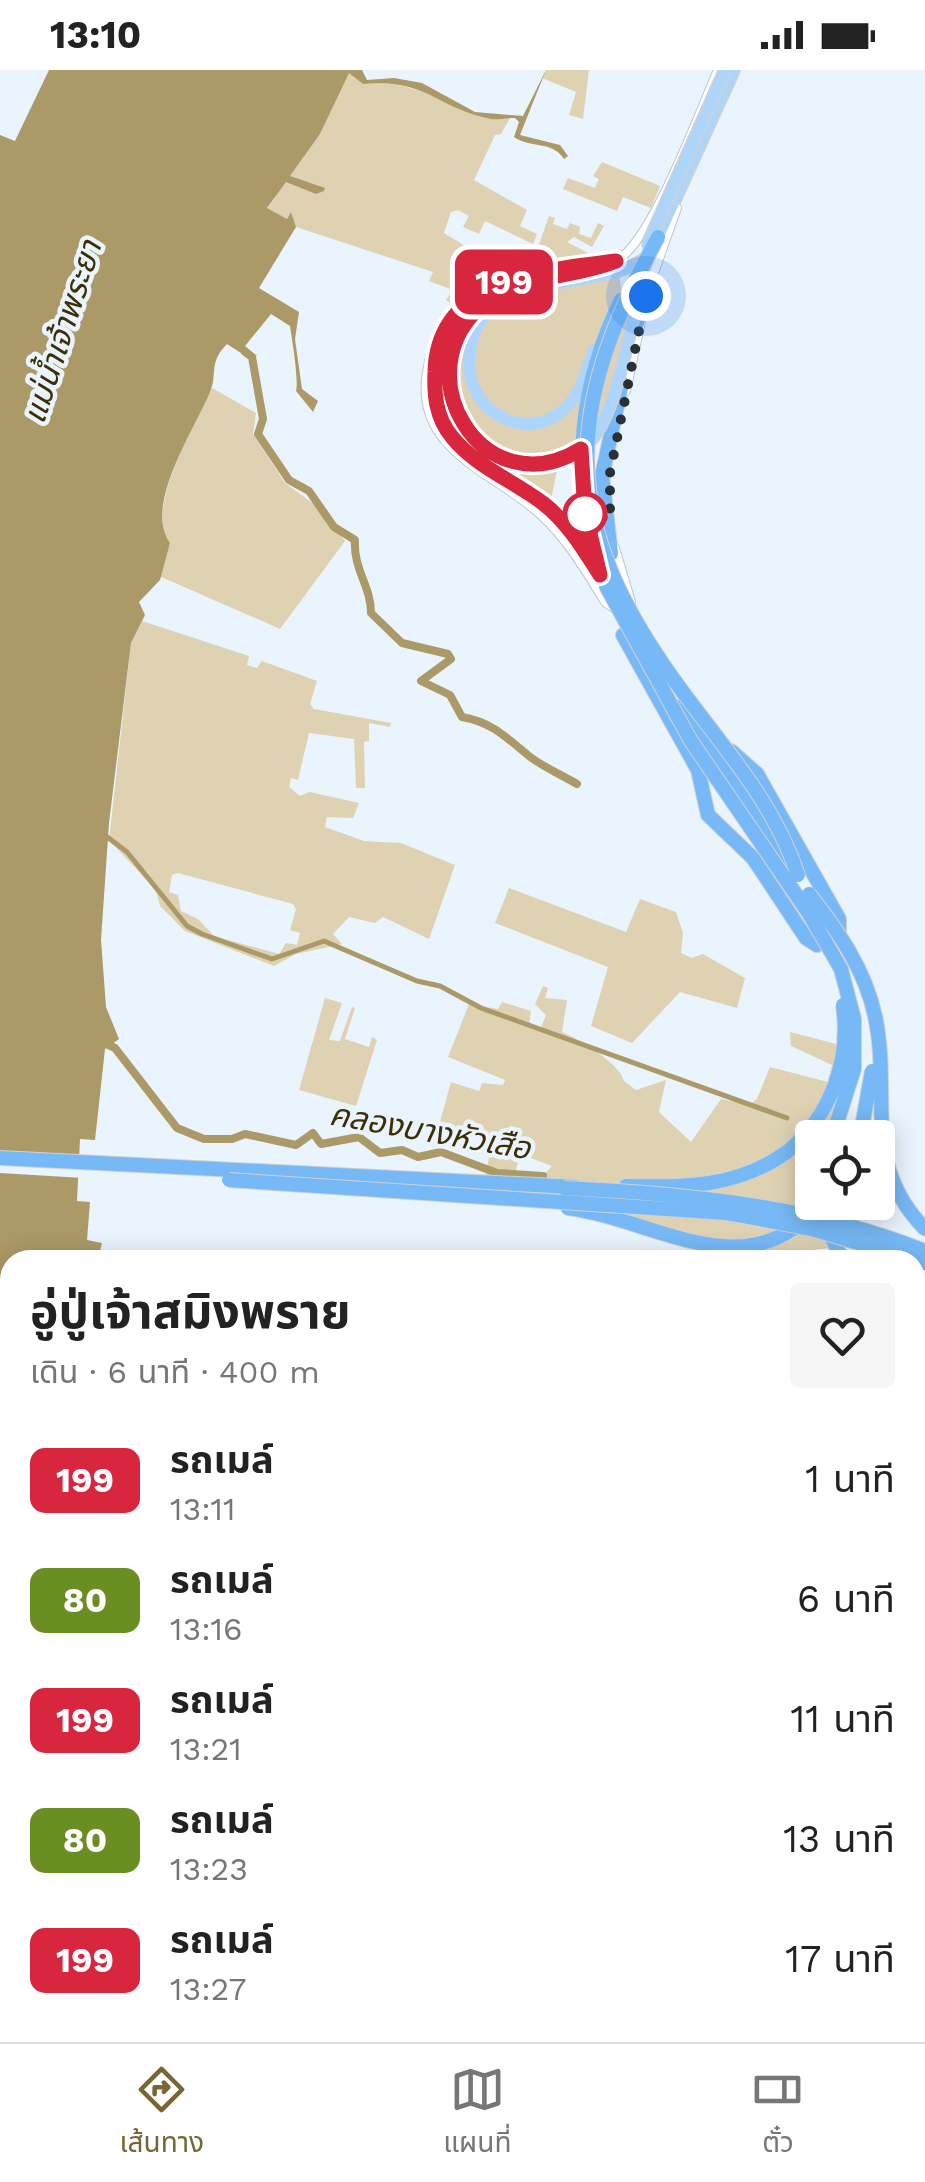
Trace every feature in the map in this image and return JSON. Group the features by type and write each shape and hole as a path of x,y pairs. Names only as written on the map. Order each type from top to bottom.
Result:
{"highway":[{"path":"663,234 602,360 587,442 595,529 625,604 694,707 844,957 865,1009 872,1082 864,1120"},
{"path":"625,604 603,505 605,456 646,296"},
{"path":"600,575 582,494 582,427 596,356 622,298"},
{"path":"447,323 435,363 439,415 460,446 548,508 600,575 691,742 841,924 839,932 817,944 806,938 753,858 708,814 698,770 623,635"},
{"path":"564,1188 686,1187 729,1180 778,1158 814,1124 842,1063 844,1012 778,824 730,750 694,707"},
{"path":"796,873 841,969 854,1019 854,1070 838,1120"},
{"path":"809,894 843,940 866,986 878,1036 884,1157 898,1194 925,1229"},
{"path":"0,1158 684,1195 772,1207 925,1250"},
{"path":"0,1167 726,1213 812,1229 882,1250"},
{"path":"368,1188 573,1208 714,1248 774,1240 803,1220"},
{"path":"825,1220 837,1250"}],"main road":[{"path":"722,70 622,298 599,336 572,402 541,424 508,420 483,403 470,376 471,348 491,310 529,288 632,266 651,254 737,70"},
{"path":"616,261 520,285 493,298 466,324 452,355 449,386 454,404 475,440 516,464 542,466 564,459 591,440 607,414 663,234"}],"street":[{"path":"663,234 646,296 610,473 613,539 631,597 628,606 620,610 605,602 569,546 546,520 470,466 442,440 426,388 433,348 447,323 475,296 514,278 616,261 630,253 648,225 711,86 722,70"}],"shaded area":[{"path":"546,70 589,70 583,119 569,115 576,92 542,78"},
{"path":"349,72 363,84 407,87 474,114 510,118 501,134 495,135 474,180 527,210 520,226 537,234 533,244 485,221 479,234 463,227 469,216 458,210 451,212 444,233 496,265 489,283 455,306 446,300 453,290 429,281 433,272 296,227 291,213 287,219 267,209 286,181 316,193 324,190 289,177 320,134"},
{"path":"602,162 660,186 651,208 623,197 617,211 563,189 568,178 595,188 599,179 593,176"},
{"path":"549,216 555,218 553,224 567,229 570,223 580,227 579,234 591,238 598,223 604,226 592,247 574,237 567,242 601,260 555,265 554,256 538,260 538,269 530,270"},
{"path":"619,274 627,335 614,380 597,419 557,470 551,500 502,463 470,429 451,392 453,361 469,321 517,297"},
{"path":"212,388 256,413 253,434 285,483 319,508 345,541 280,629 159,576 170,543 163,529 167,489"},
{"path":"142,621 249,656 247,665 257,668 262,661 317,681 310,704 314,709 391,723 390,727 369,723 369,741 364,742 365,788 356,788 354,739 309,733 298,780 291,778 289,787 300,796 310,792 359,803 353,818 327,817 325,827 364,841 401,843 455,865 429,939 383,917 375,923 349,917 333,934 342,944 296,954 274,966 185,931 160,906 156,890 109,840 131,643","holes":["178,873 293,904 296,909 290,930 300,933 297,945 286,943 279,954 214,936 198,919 181,911 178,895 169,892 172,875"]},
{"path":"509,888 626,932 640,899 676,912 683,933 681,953 692,958 703,954 745,978 737,1008 680,992 632,1043 591,1026 608,967 495,923"},
{"path":"543,986 548,988 545,998 567,1000 562,1032 607,1059 624,1081 636,1090 666,1080 659,1112 691,1142 721,1099 749,1105 757,1099 770,1067 828,1082 832,1065 791,1046 790,1032 844,1046 837,1100 829,1120 795,1120 795,1220 822,1220 829,1248 702,1250 543,1176 552,1166 520,1154 514,1179 485,1177 494,1135 468,1127 463,1143 436,1136 451,1082 479,1091 482,1083 503,1085 505,1080 448,1057 469,1004 498,1009 502,1002 531,1011 529,1025 541,1028 546,1015 535,1004"},
{"path":"325,998 342,1003 329,1040 340,1041 352,1007 355,1008 345,1039 369,1047 372,1037 377,1040 356,1106 299,1090"}],"water":[{"name":"แม่น้ำเจ้าพระยา","path":"49,70 362,70 367,80 394,78 422,83 475,112 523,116 546,70 520,135 560,145 568,156 564,159 554,149 514,137 519,122 515,118 491,119 418,90 385,83 363,84 349,73 320,134 290,176 325,188 324,191 316,194 286,182 267,208 287,219 291,212 296,227 259,288 299,312 295,339 302,389 318,401 313,412 296,391 290,326 271,314 245,346 257,356 244,355 227,344 221,351 210,392 167,489 163,527 170,543 160,580 139,602 145,615 131,643 109,823 101,940 106,1007 119,1039 105,1049 95,1140 80,1139 77,1201 90,1202 87,1240 102,1243 100,1250 0,1250 0,135 15,141"}],"pier":[{"path":"0,1151 84,1156 83,1178 0,1173"}],"waterway":[{"path":"245,352 252,357 263,419 258,434 289,480 309,491 334,527 355,540 371,613 402,643 448,654 451,659 421,681 450,695 462,717 491,727 534,760 577,784"},
{"path":"106,836 127,852 187,926 202,934 272,959 324,941 417,981 440,986 481,1008 787,1118"},
{"name":"คลองบางหัวเสือ","path":"102,1042 115,1048 177,1128 204,1139 232,1139 245,1134 296,1145 313,1133 321,1144 359,1137 380,1153 402,1150 418,1157 441,1152 497,1173 543,1176"}],"bus line":[{"name":"199","path":"616,261 506,290 475,313 452,355 449,386 454,404 475,440 490,452 516,464 542,466 581,449 585,513 600,575 581,544 548,508 471,456 450,435 439,415 434,390 435,363 447,323 465,303 485,290 531,274 616,261"}],"route":[{"path":"585,514 610,519 610,473 616,434 646,296"}]}
